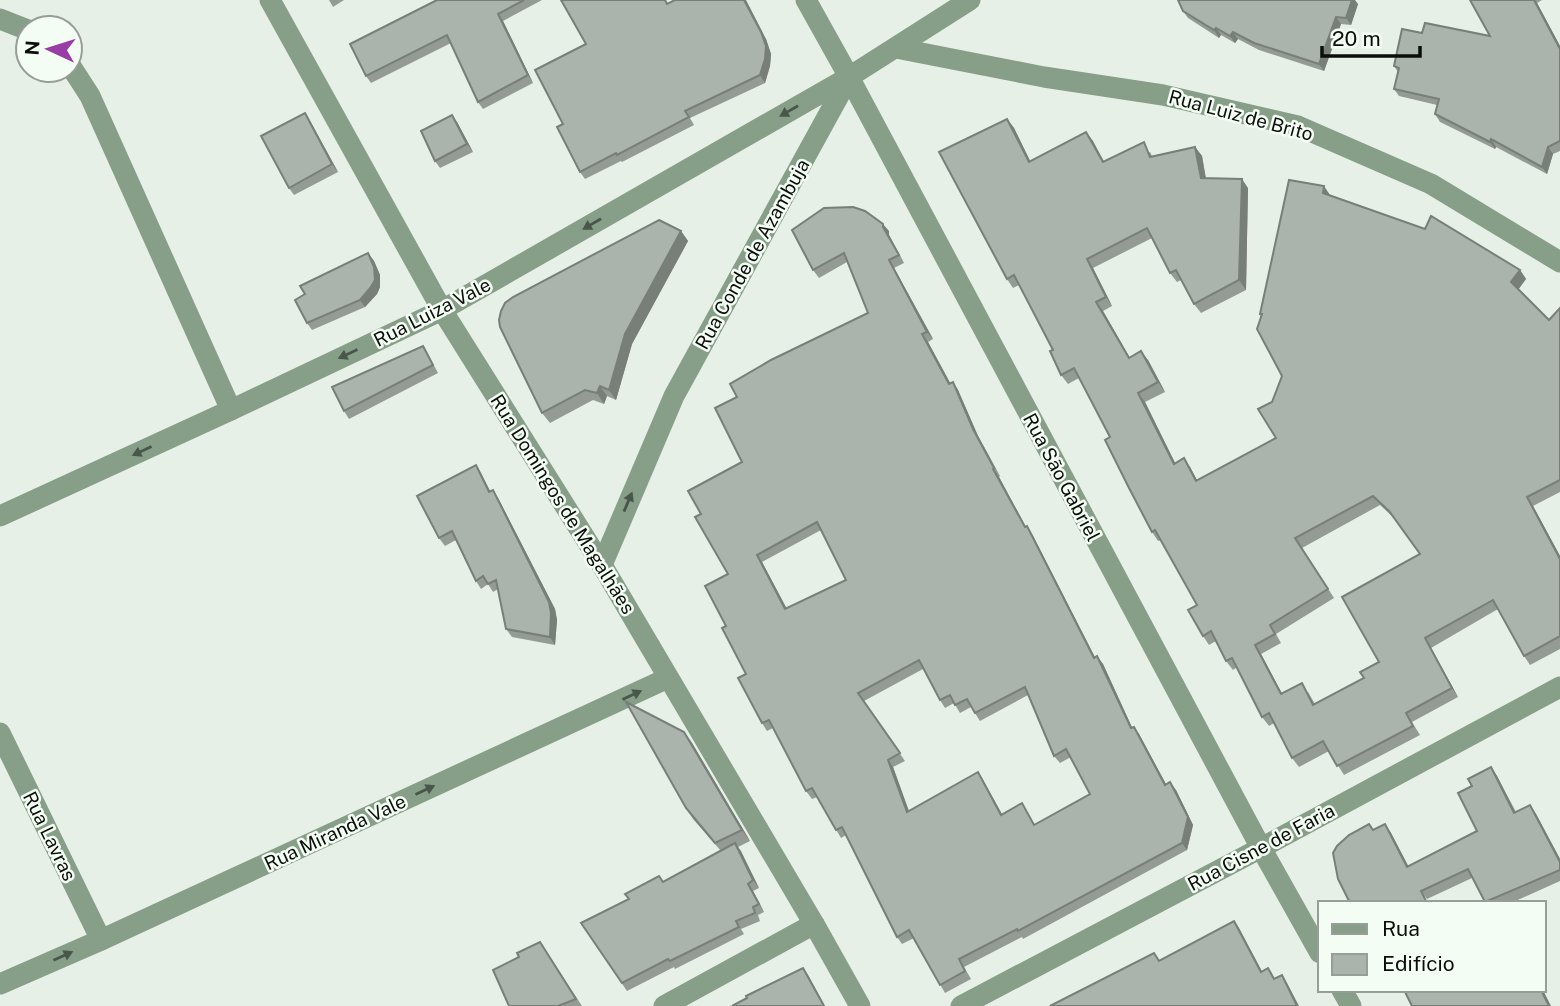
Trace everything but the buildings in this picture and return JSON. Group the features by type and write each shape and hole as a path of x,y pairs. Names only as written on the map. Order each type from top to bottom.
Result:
{"street":[{"name":"Rua Domingos de Magalhães","path":"270,0 442,310 601,565 814,923 860,1006"},
{"name":"Rua São Gabriel","path":"806,0 1318,949"},
{"name":"Rua Conde de Azambuja","path":"601,565 674,396 849,77 970,0"},
{"name":"Rua Luiz de Brito","path":"896,47 1044,77 1163,95 1297,126 1432,184 1560,262"},
{"name":"Rua Luiza Vale","path":"0,516 442,310 849,77"},
{"path":"82,84 231,410"},
{"name":"Rua Miranda Vale","path":"0,984 668,678"},
{"name":"Rua Cisne de Faria","path":"961,1006 1560,687"},
{"name":"Rua Lavras","path":"0,733 101,940"},
{"path":"664,1006 814,923"}]}
